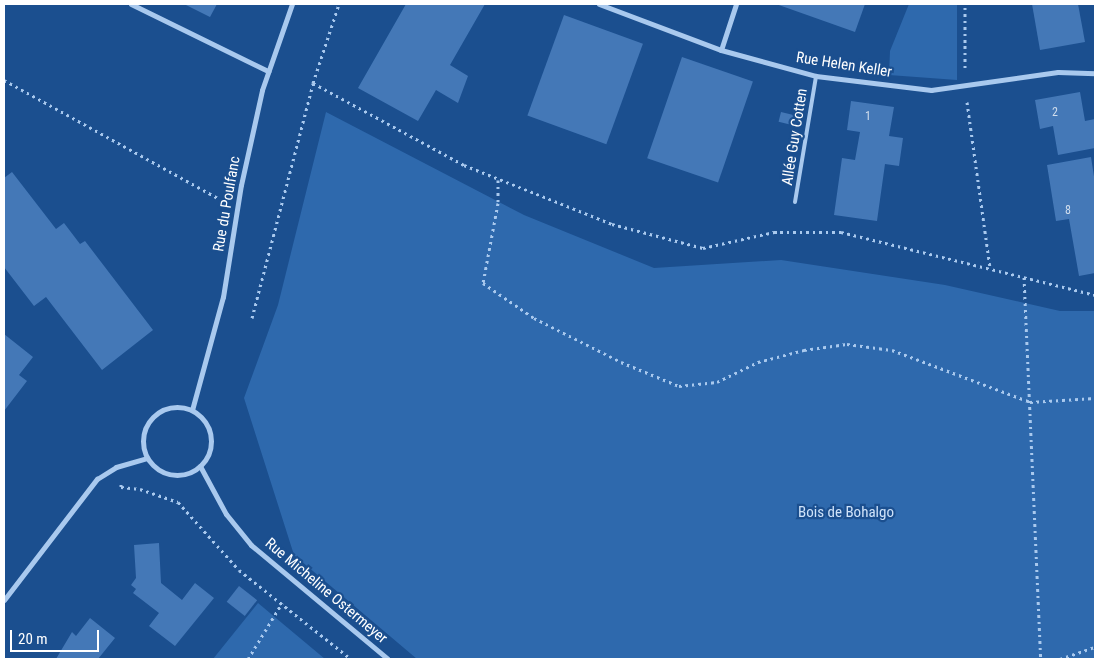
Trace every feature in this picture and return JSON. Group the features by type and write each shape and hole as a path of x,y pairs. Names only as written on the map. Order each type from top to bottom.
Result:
{"street":[{"path":"131,4 268,71"},
{"name":"Rue du Poulfanc","path":"192,410 223,298 238,209 268,71 292,4"},
{"name":"Rue Helen Keller","path":"599,4 722,50 816,76 931,90 965,88 1058,72 1095,73"},
{"path":"722,50 736,4"},
{"path":"173,406 192,410 201,416 211,436 207,457 200,466 182,474 172,475 154,466 147,458 144,449 144,430 155,414 173,406"},
{"path":"4,600 97,479 116,467 147,458"},
{"name":"Rue Micheline Ostermeyer","path":"200,466 226,514 251,545 388,659"}],"lane":[{"name":"Allée Guy Cotten","path":"795,202 816,76"}],"path":[{"path":"252,318 313,83 339,4"},
{"path":"965,4 965,88 990,267"},
{"path":"4,80 238,209"},
{"path":"313,83 464,165 612,224 703,248 774,232 841,232 990,267 1095,295"},
{"path":"498,180 498,203 483,283 534,318 629,365 679,386 717,382 758,362 804,350 847,344 892,350 1030,402 1095,398"},
{"path":"1024,277 1041,659"},
{"path":"121,484 121,487 140,489 178,502 240,570 351,659"},
{"path":"248,659 282,603"},
{"path":"1060,659 1095,647"}],"green space":[{"path":"909,4 957,4 957,80 889,75 890,51"},
{"name":"Bois de Bohalgo","path":"326,112 524,215 654,268 781,260 945,285 1060,311 1095,311 1095,659 417,659 294,555 244,398 278,305"},
{"path":"258,603 325,659 213,659"}],"building":[{"path":"184,4 217,4 210,17"},
{"path":"406,4 485,4 450,65 468,76 458,103 436,90 418,121 358,88"},
{"path":"776,4 865,4 855,32"},
{"path":"1032,4 1078,4 1085,42 1040,50"},
{"path":"564,15 643,44 606,144 527,116"},
{"path":"682,57 753,81 718,183 647,158"},
{"path":"1080,92 1085,121 1095,119 1095,148 1058,155 1053,126 1040,129 1035,100"},
{"path":"851,101 894,107 889,136 903,138 899,166 885,164 877,221 834,215 842,158 855,160 860,132 847,130"},
{"path":"781,112 797,116 794,126 779,122"},
{"path":"1091,157 1095,183 1095,273 1079,276 1069,219 1056,221 1047,165"},
{"path":"12,172 56,229 64,223 80,244 85,241 153,330 102,370 46,297 34,306 4,267 4,178"},
{"path":"4,334 33,357 19,375 27,381 4,411"},
{"path":"159,543 161,583 182,600 195,583 214,598 175,646 149,626 159,613 133,593 136,589 131,585 136,578 134,545"},
{"path":"239,586 257,600 245,616 227,602"},
{"path":"90,618 115,638 98,659 56,659 72,632 76,636"}]}
